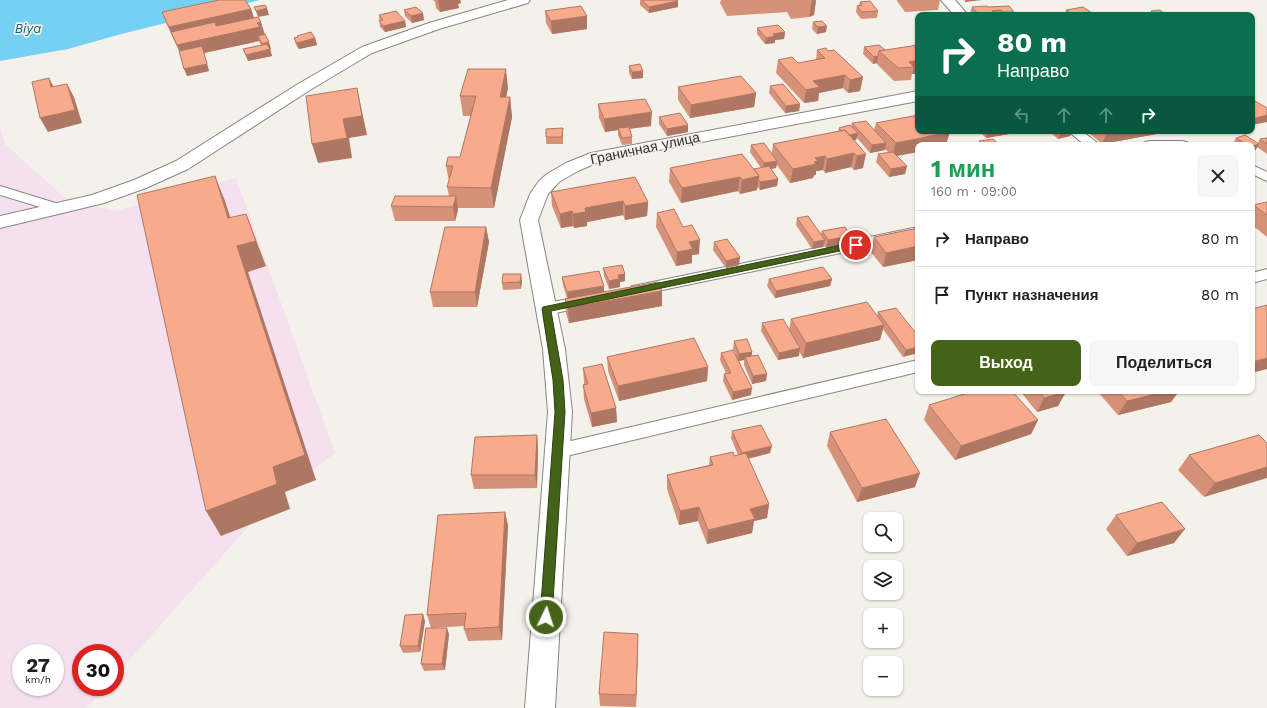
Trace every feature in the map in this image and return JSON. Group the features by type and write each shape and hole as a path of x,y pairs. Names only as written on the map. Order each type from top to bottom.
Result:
{"street":[{"path":"0,222 98,199 140,184 182,165 304,87 367,50 434,26 523,0"},
{"path":"948,0 958,12"},
{"name":"Граничная улица","path":"540,708 560,412 558,380 530,220 534,203 541,189 565,170 597,157 915,97"}],"lane":[{"path":"1078,134 1089,142"},
{"path":"1255,171 1267,177"},
{"path":"0,190 57,208"},
{"path":"624,293 915,233"},
{"path":"1255,277 1267,274"},
{"path":"546,309 600,298"},
{"path":"558,451 915,367"}],"shaded area":[{"path":"0,128 5,144 66,199 115,211 236,178 335,453 273,499 124,666 124,644 72,644 72,696 97,696 87,708 0,708"}],"water":[{"name":"Biya","path":"0,0 260,0 125,33 68,49 0,61"}],"building":[{"path":"219,0 245,0 251,9 169,27 162,12"},
{"path":"642,0 677,0 678,1 649,7"},
{"path":"870,1 878,11 862,12 857,6 862,5 860,2"},
{"path":"265,5 267,8 256,11 254,7"},
{"path":"581,6 587,16 551,21 545,11"},
{"path":"1009,6 1014,12 1003,12 1001,10 992,11 996,12 976,12 972,7"},
{"path":"416,7 423,13 411,16 404,10"},
{"path":"1083,7 1090,12 1069,12 1066,10"},
{"path":"1160,10 1162,12 1152,12 1151,11"},
{"path":"396,11 405,21 383,26 379,21 383,20 379,15"},
{"path":"258,17 261,22 257,23 260,27 177,45 171,32 215,22 216,26"},
{"path":"822,21 827,26 818,27 813,22"},
{"path":"778,25 785,32 773,34 775,36 766,38 757,28"},
{"path":"311,32 315,38 297,43 294,38 298,37 297,36"},
{"path":"265,34 269,42 262,44 258,36"},
{"path":"267,44 270,49 246,55 243,49"},
{"path":"879,45 885,50 879,51 878,56 874,57 864,47"},
{"path":"915,45 915,61 909,62 914,67 898,68 879,51"},
{"path":"202,46 207,64 184,69 179,51"},
{"path":"826,48 828,51 834,50 863,77 850,80 845,75 813,81 820,87 806,90 778,60 792,57 798,63 825,58 817,50"},
{"path":"640,64 643,71 632,72 629,66"},
{"path":"468,69 506,69 500,97 510,97 491,188 447,187 453,166 446,166 448,157 460,157 476,96 460,96"},
{"path":"741,76 756,93 691,105 678,87"},
{"path":"49,78 51,87 67,84 75,110 40,118 32,82"},
{"path":"783,84 800,104 786,106 770,86"},
{"path":"357,88 362,116 343,119 347,138 312,144 306,96"},
{"path":"645,99 652,112 604,119 598,104"},
{"path":"1255,101 1267,108 1267,115 1255,118"},
{"path":"680,113 688,125 667,129 659,117"},
{"path":"915,116 915,134 940,134 896,143 876,123"},
{"path":"866,121 886,143 872,145 852,123"},
{"path":"850,125 858,133 849,135 845,130 842,131 839,128"},
{"path":"629,127 632,137 622,138 618,128"},
{"path":"563,128 562,137 546,137 546,129"},
{"path":"845,130 866,154 857,156 854,153 827,159 825,156 815,158 818,161 814,162 816,164 793,169 773,144"},
{"path":"1245,135 1259,144 1255,145 1255,142 1243,142 1236,138"},
{"path":"1267,138 1267,144 1260,139"},
{"path":"993,139 996,142 980,142 979,141"},
{"path":"764,143 777,161 764,163 751,145"},
{"path":"893,152 907,166 891,169 878,154"},
{"path":"742,154 759,176 742,180 740,177 682,188 670,168"},
{"path":"769,166 778,179 760,182 758,179 759,176 754,169"},
{"path":"215,176 228,218 246,214 256,241 237,246 305,455 273,467 277,484 206,511 137,195"},
{"path":"635,177 648,202 625,206 623,201 585,208 586,212 573,214 572,211 560,214 551,192"},
{"path":"395,196 456,196 453,207 391,206"},
{"path":"1267,202 1267,215 1255,206 1255,205"},
{"path":"674,209 683,227 692,225 700,240 689,242 693,249 677,252 657,213"},
{"path":"808,216 825,240 814,242 797,218"},
{"path":"445,227 486,227 475,292 430,292"},
{"path":"845,227 851,236 828,240 822,231"},
{"path":"915,229 915,247 886,253 874,237"},
{"path":"727,239 740,257 726,261 714,242"},
{"path":"622,265 625,274 618,275 619,279 609,281 603,268"},
{"path":"823,267 832,279 776,291 769,279"},
{"path":"599,271 604,286 567,292 562,277"},
{"path":"503,274 521,274 520,282 502,283"},
{"path":"658,282 662,291 568,308 565,299"},
{"path":"867,302 884,325 806,343 791,319"},
{"path":"1267,305 1267,358 1255,361 1255,308"},
{"path":"896,308 915,332 915,348 906,350 878,312"},
{"path":"783,319 800,348 779,353 762,323"},
{"path":"694,338 708,367 618,386 607,357"},
{"path":"747,339 752,352 739,354 734,341"},
{"path":"733,350 752,388 733,392 724,374 731,373 721,353"},
{"path":"758,355 767,374 753,376 745,357"},
{"path":"602,364 616,408 591,413 583,385 588,384 583,368"},
{"path":"964,394 1015,394 1038,420 961,446 929,405"},
{"path":"1041,394 1059,394 1044,398"},
{"path":"1121,394 1156,394 1127,401"},
{"path":"886,419 920,473 862,488 830,432"},
{"path":"761,425 772,446 742,453 732,431"},
{"path":"537,435 535,475 471,475 475,437"},
{"path":"1259,435 1267,443 1267,467 1215,483 1189,455"},
{"path":"733,452 734,456 746,453 769,504 750,509 755,519 708,530 699,507 680,511 667,475 713,465 710,457"},
{"path":"1162,502 1185,529 1137,543 1116,515"},
{"path":"505,512 499,627 464,629 466,613 427,615 438,515"},
{"path":"423,614 418,646 400,646 405,615"},
{"path":"426,628 447,628 442,664 421,664"},
{"path":"604,632 638,634 636,695 599,694"}],"route":[{"path":"546,617 560,412 554,349 546,309 856,245"}]}
